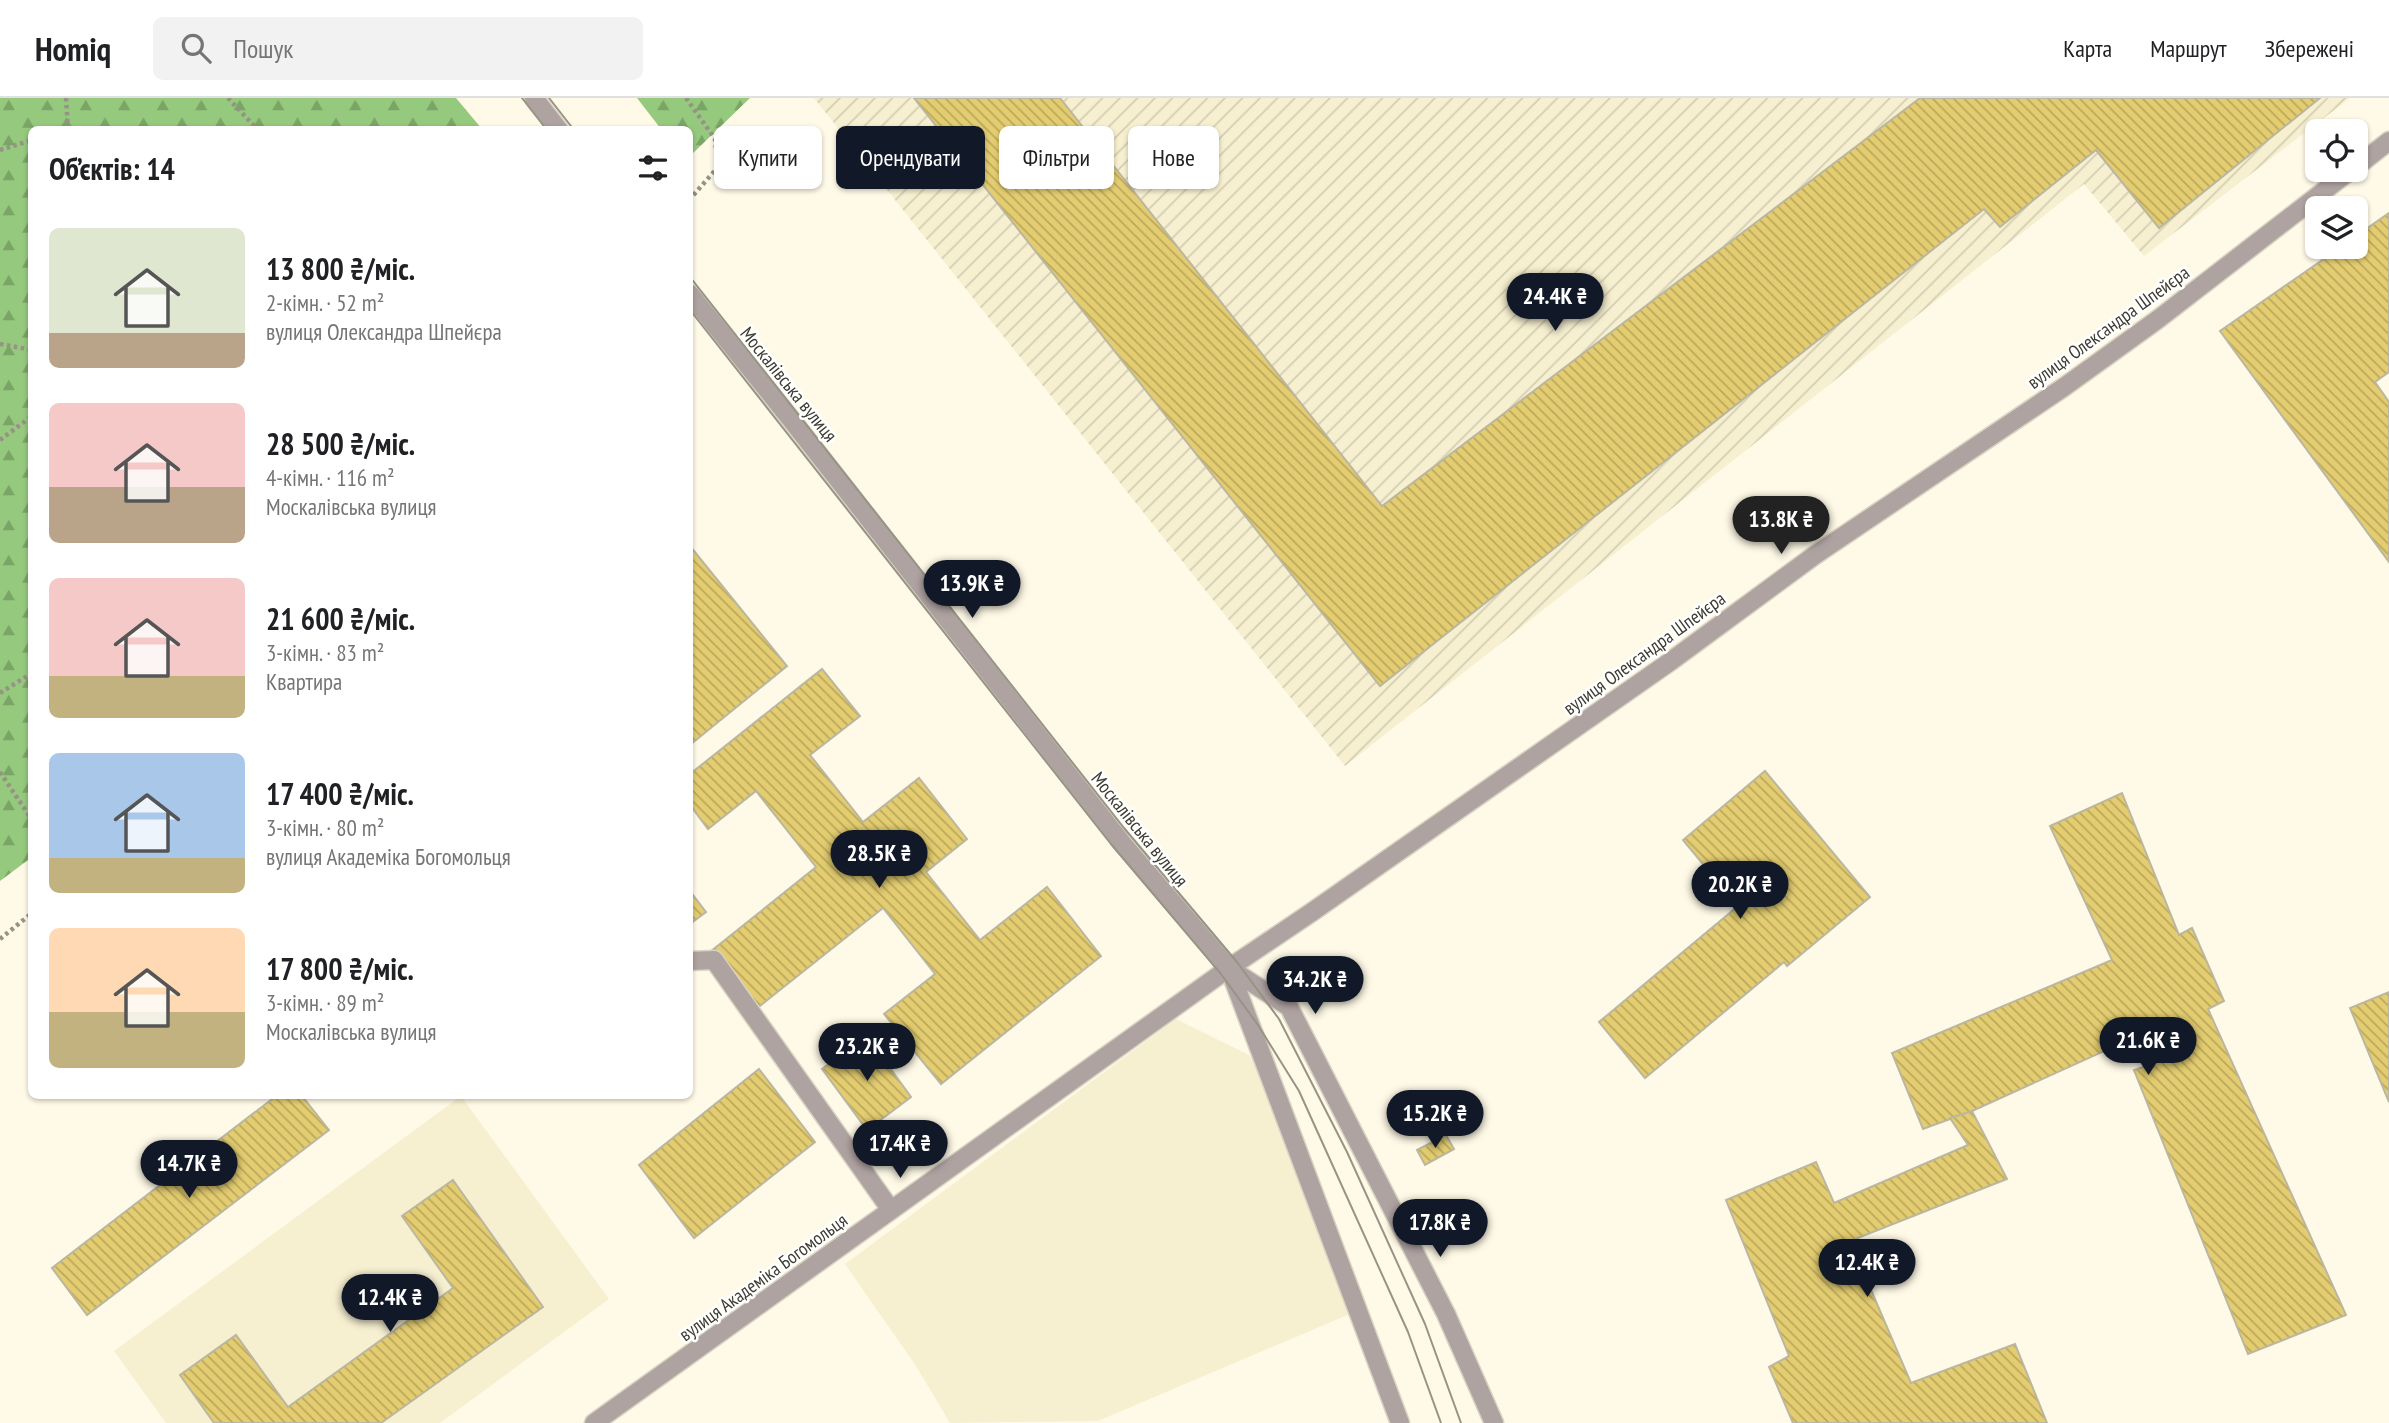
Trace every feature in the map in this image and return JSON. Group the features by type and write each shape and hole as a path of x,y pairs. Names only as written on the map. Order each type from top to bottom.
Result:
{"street":[{"path":"534,98 556,126"},
{"path":"2368,158 2389,141"},
{"name":"вулиця Олександра Шпейєра","path":"1228,968 1335,897 1671,661 1815,555 2064,387 2157,320 2335,182"},
{"name":"Москалівська вулиця","path":"693,298 1123,844 1228,968 1289,1007 1446,1314 1494,1423"},
{"path":"693,961 714,960 891,1210"},
{"path":"1228,968 1400,1423"},
{"name":"вулиця Академіка Богомольця","path":"594,1423 1228,968"}],"path":[{"path":"66,98 68,126"},
{"path":"228,98 254,126"},
{"path":"686,98 715,139 719,167 693,196"},
{"path":"0,150 28,141"},
{"path":"0,344 28,349"},
{"path":"0,440 28,419"},
{"path":"0,693 28,676"},
{"path":"0,772 28,814"},
{"path":"0,939 28,916"}],"shaded area":[{"path":"814,98 2350,98 2323,119 2305,119 2305,133 2144,256 2084,184 1345,766 886,189 985,189 985,126 836,126"},
{"path":"1176,1019 1249,1055 1276,1101 1364,1308 1098,1421 950,1423 916,1366 845,1264"},
{"path":"457,1099 463,1099 609,1299 440,1423 166,1423 114,1351"}],"green space":[{"path":"0,98 456,98 479,126 28,126 28,860 0,881"},
{"path":"637,98 750,98 721,126 714,126 714,133 693,153 693,126 659,126"}],"building":[{"path":"914,98 1060,98 1082,126 999,126 999,189 1114,189 1114,166 1128,184 1128,189 1132,189 1382,506 1920,98 2320,98 2159,228 2096,150 2000,227 1984,209 1380,686 985,188 985,126 936,126"},
{"path":"2389,213 2389,372 2375,382 2389,402 2389,562 2220,331 2324,259 2368,259 2368,228"},
{"path":"693,550 787,666 693,743"},
{"path":"822,669 860,716 810,755 863,822 919,778 967,839 926,872 980,940 1047,887 1101,956 941,1084 884,1014 935,974 883,908 756,1009 710,952 816,867 756,791 708,829 693,809 693,772"},
{"path":"1765,771 1870,897 1787,966 1784,962 1645,1078 1599,1022 1738,906 1683,840"},
{"path":"2122,793 2179,935 2192,928 2224,1001 2208,1009 2346,1315 2248,1354 2134,1070 2158,1062 2146,1032 1972,1111 1923,1129 1892,1053 2112,960 2050,826"},
{"path":"693,895 706,912 693,922"},
{"path":"2389,992 2389,1102 2350,1008"},
{"path":"867,1036 911,1097 867,1130 822,1069"},
{"path":"759,1069 815,1142 694,1238 639,1165"},
{"path":"272,1099 304,1099 329,1130 87,1315 52,1268"},
{"path":"1972,1111 2007,1179 1850,1241 1911,1383 2015,1344 2047,1423 1793,1423 1769,1367 1789,1356 1726,1200 1816,1162 1834,1203 1968,1145 1950,1118"},
{"path":"1446,1135 1454,1149 1425,1165 1417,1150"},
{"path":"453,1180 543,1307 381,1423 214,1423 180,1375 236,1335 288,1407 453,1288 402,1216"}],"tram line":[{"path":"522,98 544,126"},
{"path":"549,98 571,126"},
{"path":"693,281 1124,828 1237,962 1279,1019 1347,1152 1425,1324 1461,1423"},
{"path":"693,314 1111,844 1221,974 1258,1025 1299,1091 1408,1332 1441,1423"}]}
